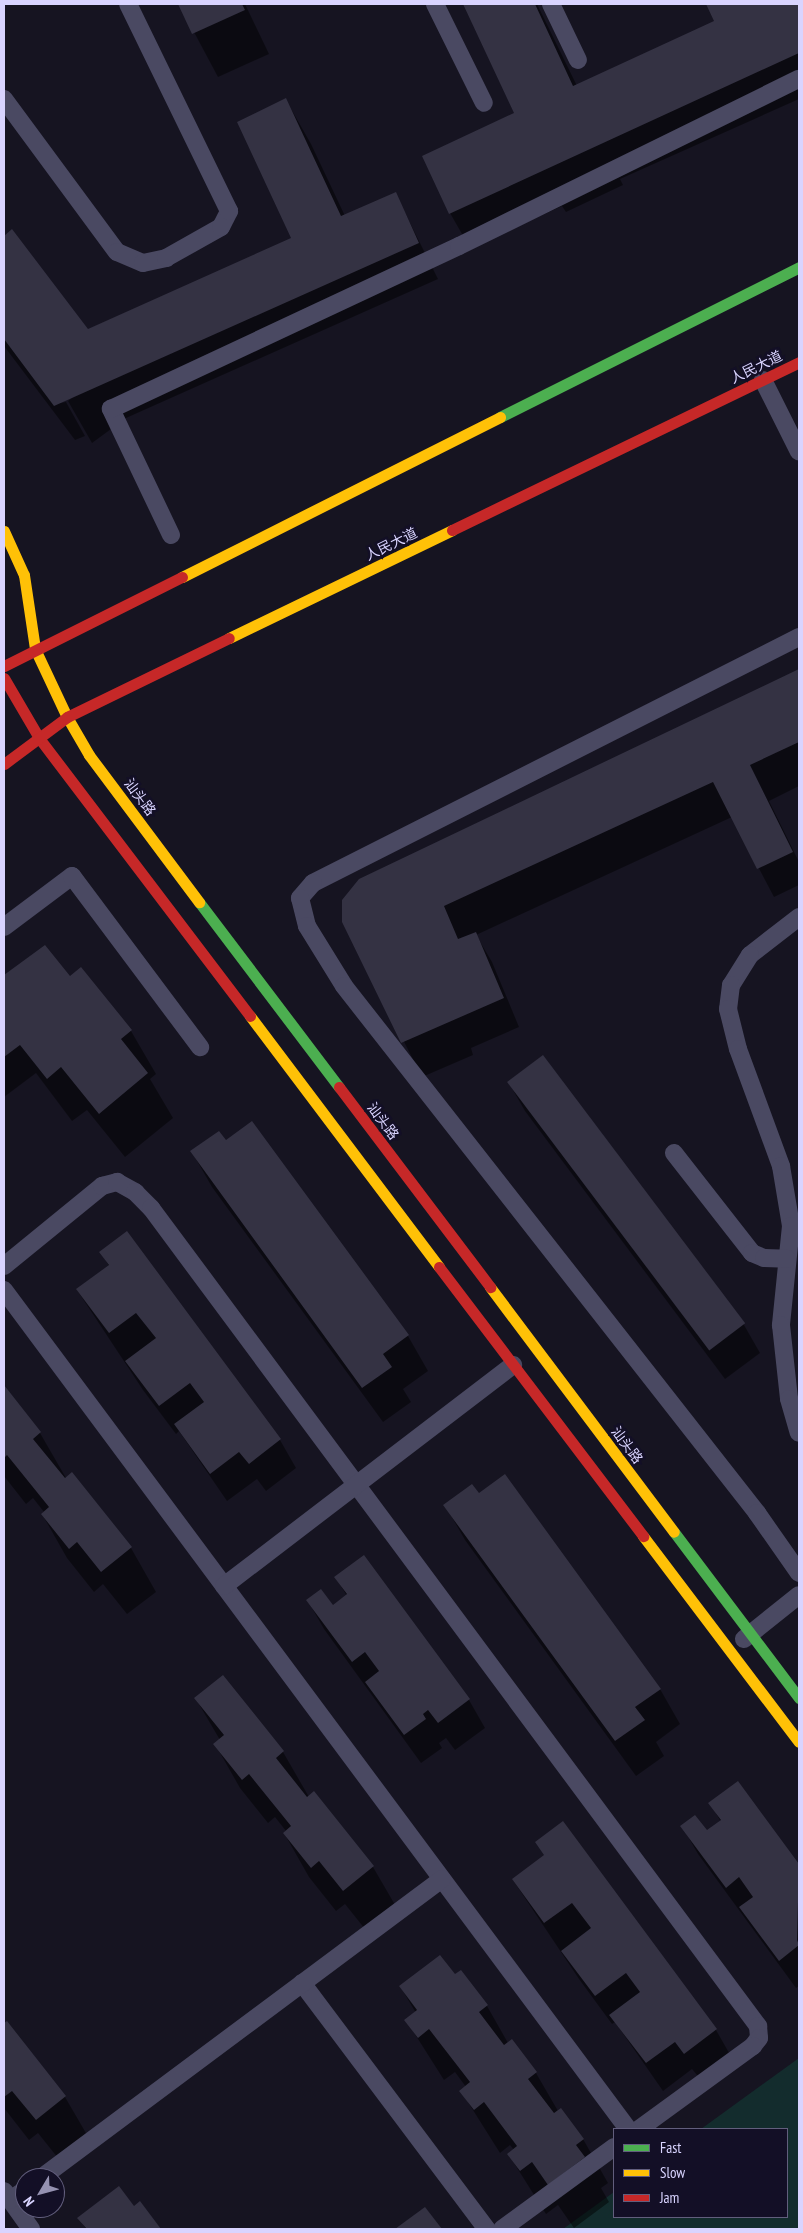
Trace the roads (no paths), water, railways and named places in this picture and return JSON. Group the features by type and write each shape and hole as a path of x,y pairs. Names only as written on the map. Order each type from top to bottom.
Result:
{"street":[{"path":"4,666 799,267"},
{"name":"人民大道","path":"4,764 67,717 799,362"},
{"name":"汕头路","path":"4,532 24,575 35,649 67,717 89,755 799,1698"},
{"path":"4,678 39,738 799,1742"}],"lane":[{"path":"4,99 116,252 143,264 166,258 221,227 229,211 128,4"},
{"path":"435,4 484,103"},
{"path":"551,4 578,60"},
{"path":"171,535 111,409 467,242 799,79"},
{"path":"763,380 799,452"},
{"path":"799,637 313,883 300,898 307,926 344,986 757,1513 799,1573"},
{"path":"4,927 72,876 200,1047"},
{"path":"799,918 750,955 731,985 728,1009 738,1049 781,1166 791,1226 781,1325 789,1399 799,1433"},
{"path":"674,1153 752,1253 764,1258 787,1260"},
{"path":"4,1266 102,1186 117,1182 136,1192 151,1208 758,2026 759,2038 753,2046 640,2128"},
{"path":"4,1290 627,2128"},
{"path":"224,1586 513,1365"},
{"path":"729,1650 799,1595"},
{"path":"53,2168 442,1879"},
{"path":"302,1983 487,2229"},
{"path":"502,2229 613,2148"},
{"path":"7,2196 31,2229"}]}
